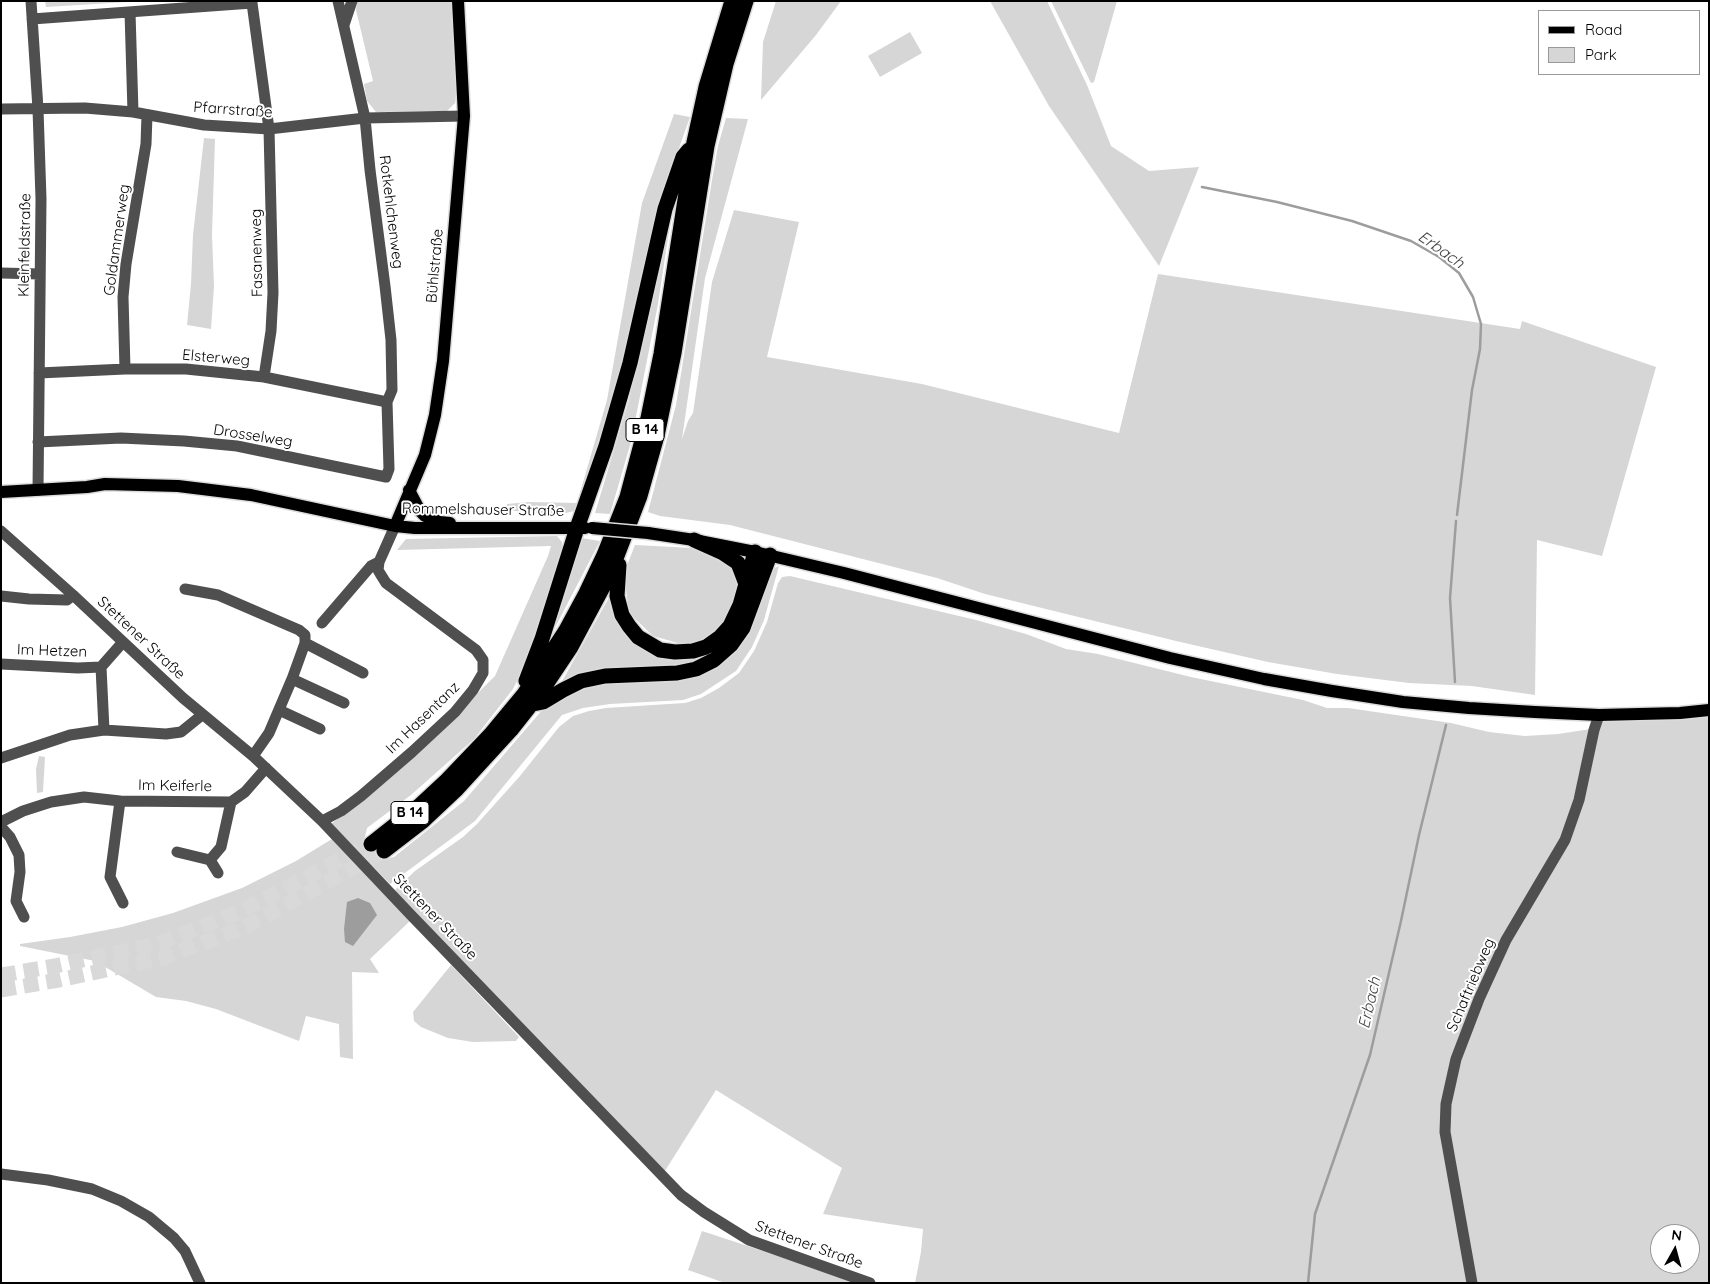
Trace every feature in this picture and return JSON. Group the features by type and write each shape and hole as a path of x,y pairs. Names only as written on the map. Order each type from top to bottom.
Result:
{"highway":[{"name":"B 14","path":"384,852 423,821 492,753 528,699 586,593 611,538 633,478 646,427 657,376 694,142 706,87 732,1"},
{"name":"B 14","path":"371,844 419,806 459,769 560,665 601,593 619,552 644,483 662,415 674,353 707,146 726,64 746,1"},
{"path":"694,142 683,157 664,209 630,364 585,528 527,676 528,699 543,702 581,681 605,676 677,673 696,669 714,660 731,645 743,628 762,554"},
{"path":"694,540 723,553 738,563 746,584"},
{"name":"B 14","path":"619,552 617,596 622,615 628,626 638,637 660,650 675,652 692,652 706,647 720,637 730,626 740,605 746,584 762,554"}],"main road":[{"name":"Bühlstraße","path":"394,526 425,455 435,415 443,361 464,116 458,1"},
{"name":"Rommelshauser Straße","path":"1,492 87,487 105,484 186,487 251,495 394,526 437,529 498,527 585,528 648,533 694,540 844,573 1170,658 1264,679 1403,702 1469,708 1599,714 1680,713 1709,710"},
{"path":"409,490 420,511 425,516 440,522 498,527"}],"street":[{"name":"Kleinfeldstraße","path":"31,1 38,109 41,199 38,490"},
{"name":"Rotkehlchenweg","path":"338,1 365,118 381,248 391,340 392,390 387,402"},
{"path":"344,27 352,1"},
{"name":"Fasanenweg","path":"130,12 252,4 270,129 273,293 271,331 264,377"},
{"path":"32,19 130,12 133,112"},
{"name":"Pfarrstraße","path":"1,109 85,108 147,114 204,125 270,129 365,118 464,116"},
{"name":"Goldammerweg","path":"125,369 123,297 126,264 146,144 147,114"},
{"path":"1,273 40,274"},
{"name":"Elsterweg","path":"39,373 125,369 186,370 264,377 387,402"},
{"name":"Drosselweg","path":"38,442 122,438 237,446 386,477 389,469 387,402"},
{"path":"322,623 371,566 379,562 394,526"},
{"name":"Stettener Straße","path":"2,533 73,595 202,715 253,756 322,821 681,1195 749,1240 870,1283"},
{"name":"Im Hasentanz","path":"322,821 341,812 412,752 455,712 473,690 483,672 483,660 476,650 386,583 378,570 379,562"},
{"path":"185,589 218,595 299,630 305,635 305,643 279,710 268,733 253,756"},
{"path":"1,596 67,600 73,595"},
{"name":"Im Hetzen","path":"104,730 101,667 123,642"},
{"path":"305,643 363,672"},
{"name":"Im Hetzen","path":"1,664 78,668 101,667"},
{"path":"292,679 344,703"},
{"path":"279,710 320,729"},
{"name":"Schaftriebweg","path":"1472,1283 1445,1132 1446,1104 1456,1059 1506,940 1565,840 1579,800 1599,714"},
{"path":"1,758 70,735 104,730 166,734 181,732 202,715"},
{"name":"Im Keiferle","path":"1,822 23,811 51,802 84,797 120,800 231,802 245,792 266,768"},
{"name":"Im Keiferle","path":"120,800 110,877 123,903"},
{"name":"Im Keiferle","path":"210,860 221,847 231,802"},
{"path":"1,827 10,837 19,855 20,872 16,901 24,917"},
{"path":"177,852 210,860 218,873"},
{"path":"1,1174 92,1188 128,1205 149,1217 174,1238 185,1251 200,1283"}],"green space":[{"path":"45,1 144,1 46,7"},
{"path":"357,1 452,1 456,95 455,103 447,111 376,112 367,101 364,84 373,81 356,10"},
{"path":"776,1 841,1 816,35 761,100 763,42"},
{"path":"990,1 1047,1 1087,85 1111,146 1149,171 1199,167 1159,266 1049,106"},
{"path":"1051,1 1117,1 1094,82 1091,83"},
{"path":"910,32 922,53 880,77 868,56"},
{"path":"674,114 690,117 656,213 644,278 617,389 579,507 574,511 562,514 507,510 507,504 529,502 577,503 607,400 642,203"},
{"path":"726,118 748,119 705,278 682,439 693,413 712,282 734,210 799,222 767,357 922,384 1119,433 1158,274 1520,329 1522,321 1656,367 1602,556 1537,540 1535,695 1472,686 1409,683 1337,674 1268,662 985,594 937,578 730,525 660,516 648,512 676,405 712,180 718,146"},
{"path":"204,138 215,139 212,235 214,286 211,329 187,325 193,235"},
{"path":"675,191 658,304 631,442 610,514 595,513 629,400"},
{"path":"557,536 562,542 563,549 530,655 513,689 474,739 411,795 367,828 364,841 378,861 394,857 464,801 543,709 579,687 719,664 770,570 779,566 764,620 752,647 736,671 701,694 683,700 610,704 583,708 562,715 475,821 390,884 331,824 404,766 495,676 551,546 397,550 406,539"},
{"path":"581,538 600,541 546,645"},
{"path":"635,545 692,548 734,568 738,584 730,608 720,626 709,638 685,645 653,636 629,613 624,573"},
{"path":"790,576 976,620 1026,634 1066,649 1098,654 1191,677 1303,700 1327,708 1348,708 1451,723 1489,732 1525,736 1591,729 1575,800 1562,839 1504,938 1442,1104 1469,1283 915,1283 923,1229 823,1214 842,1168 716,1090 663,1174 412,914 395,890 415,871 463,837 477,824 520,776 559,727 573,716 589,711 606,708 685,703 701,698 719,688 739,673 754,651 767,622 778,583 782,577"},
{"path":"611,594 622,628 650,654 682,659 716,646 717,652 684,667 561,683"},
{"path":"1709,716 1709,1283 1474,1283 1451,1156 1449,1106 1459,1060 1508,942 1567,842 1601,721"},
{"path":"39,756 45,757 43,792 37,793 36,769"},
{"path":"332,839 410,921 370,959 379,973 352,972 353,1059 340,1057 339,1024 306,1016 299,1041 216,1009 186,1001 156,997 95,961 20,946 20,944 122,927 173,913 242,888 296,861"},
{"path":"451,965 519,1037 516,1041 473,1042 448,1038 421,1027 414,1021 413,1012"},
{"path":"702,1231 859,1283 725,1283 688,1270"}],"shaded area":[{"path":"358,898 370,903 377,915 353,946 345,942 344,929 347,902"}],"waterway":[{"name":"Erbach","path":"1202,187 1277,202 1352,221 1411,241 1439,257 1459,273 1473,297 1481,324 1480,349 1472,390 1457,515"},
{"name":"Erbach","path":"1455,682 1450,598 1456,521"},
{"name":"Erbach","path":"1308,1283 1315,1214 1370,1055 1419,835 1446,725"}],"tunnel":[{"path":"1,975 55,966 159,943 239,912 371,844"},
{"path":"1,990 162,958 243,928 384,851"}]}
